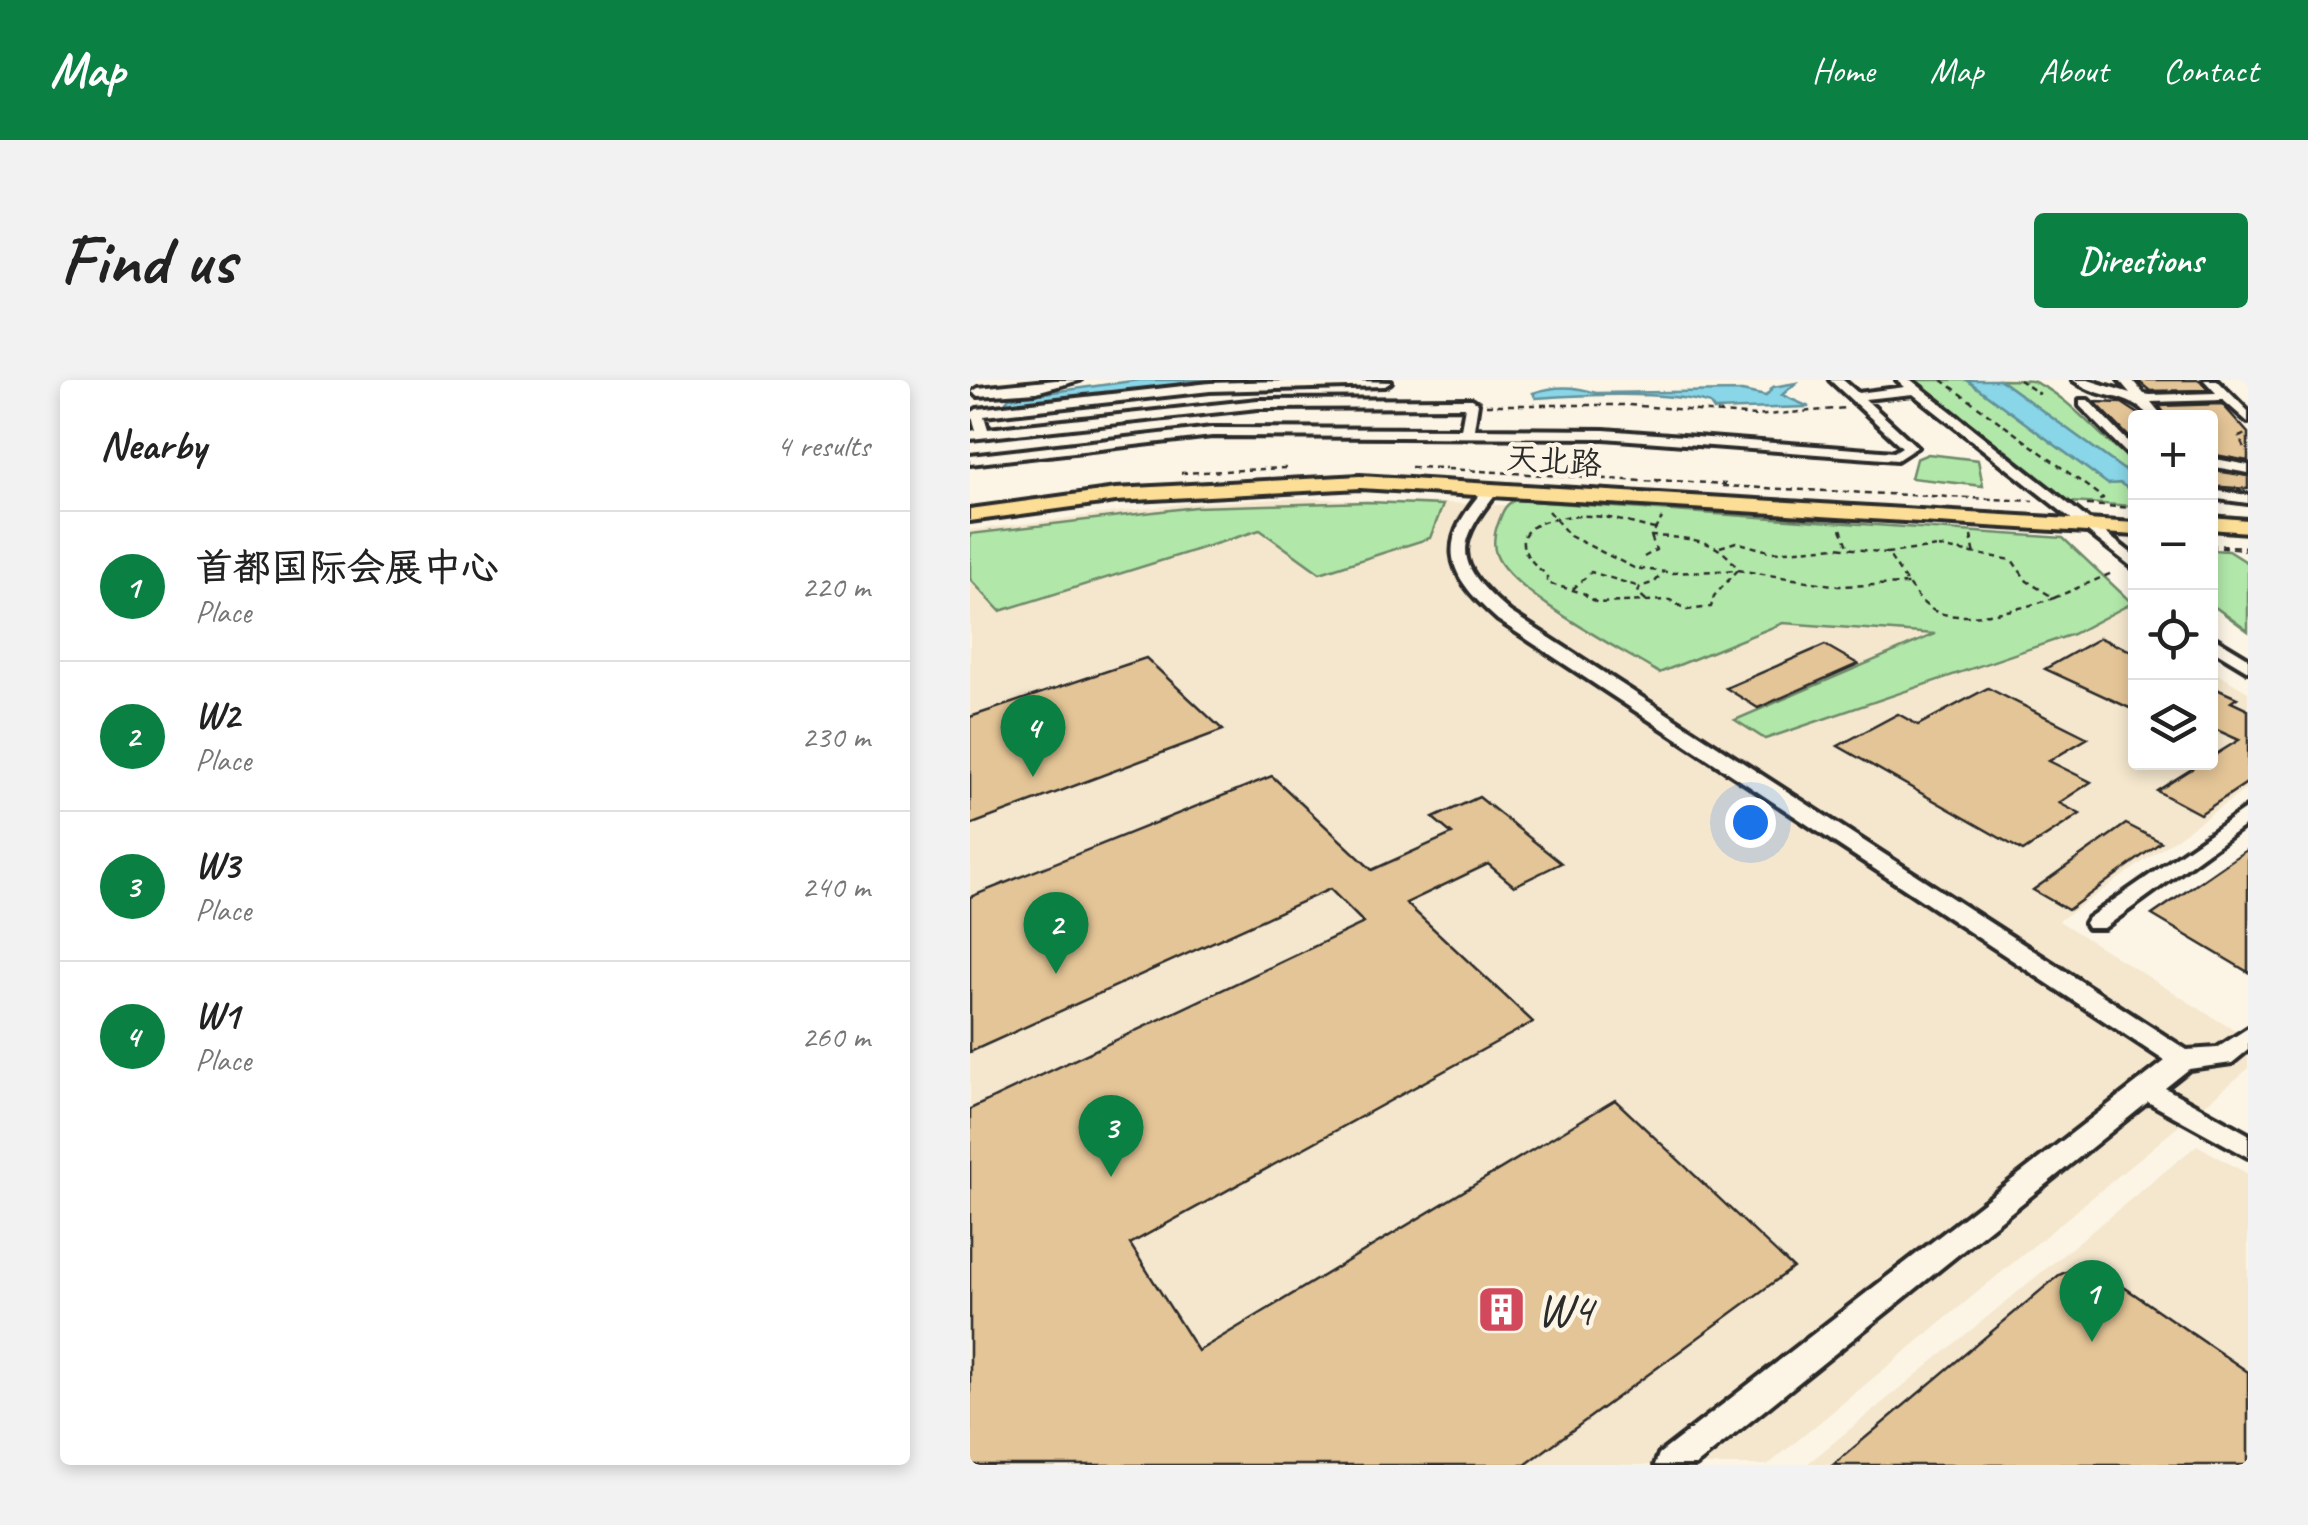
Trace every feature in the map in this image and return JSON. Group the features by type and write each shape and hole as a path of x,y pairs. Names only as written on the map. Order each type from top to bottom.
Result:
{"main road":[{"name":"天北路","path":"970,505 1110,486 1358,473 1498,476 2128,517"},
{"name":"天北路","path":"970,515 1116,495 1226,486 1360,482 2072,511 2128,527"},
{"path":"2225,527 2248,538"}],"street":[{"path":"976,386 992,380"},
{"path":"976,386 1036,388 1074,380"},
{"path":"1837,382 1866,380"},
{"path":"2079,380 2098,392 2140,397 2226,396"},
{"path":"2125,380 2151,410"},
{"path":"2210,380 2248,418"},
{"path":"972,408 1210,387 1386,381 1386,403"},
{"path":"970,460 1212,432 1604,434 1897,456 1910,447 1837,382"},
{"path":"1860,402 1909,385 2128,558"},
{"path":"976,386 972,408 977,434 1258,404 1386,403 1472,403 1467,431"},
{"path":"1410,432 1418,403"},
{"path":"2084,403 2128,450"},
{"path":"2218,463 2248,469"},
{"path":"1494,487 1478,504 1456,548 1458,568 1475,593 1521,627 2184,1060"},
{"path":"2218,495 2248,499"},
{"path":"2072,511 2128,571"},
{"path":"2218,631 2248,652"},
{"path":"2218,645 2248,666"},
{"path":"2096,922 2248,813"},
{"path":"1672,1465 2184,1060 2223,1057 2248,1037"},
{"path":"2146,1089 2248,1147"}],"path":[{"path":"1942,380 2103,498 2099,504 2072,511"},
{"path":"2018,380 2040,394"},
{"path":"1472,403 1663,406 1756,416 1860,402"},
{"path":"2244,447 2239,437 2248,433"},
{"path":"1790,488 2072,511 2102,506 2128,508"},
{"path":"1544,502 1553,521 1570,536 1601,555 1634,568 1663,572 1738,570 1838,586 1910,584"},
{"path":"1644,557 1656,550 1650,542 1668,510"},
{"path":"1655,530 1588,516 1528,528 1520,537 1519,549 1527,561 1547,576 1548,583 1597,603 1670,600 1687,610 1711,607 1714,596 1738,570"},
{"path":"1838,522 1848,548"},
{"path":"1970,531 1975,554"},
{"path":"1652,536 1707,540 1732,556 1738,570"},
{"path":"1716,548 1736,542 1772,552 1848,548 1887,553 1938,548 2012,560 2027,581 2054,598"},
{"path":"2218,547 2248,549"},
{"path":"1887,553 1924,605 1942,615 1964,616 2038,604 2112,573"},
{"path":"1572,590 1591,572 1640,587 1655,582 1663,572"},
{"path":"1640,587 1638,593 1646,600"}],"shaded area":[{"path":"1298,498 1506,505 1495,531 1659,673 1783,623 1937,634 1736,720 1765,739 2073,634 2128,605 2128,770 2218,770 2218,674 2248,692 2248,788 2059,921 2248,1039 2248,1069 1768,1465 970,1465 970,530 1181,504"},
{"path":"2197,1145 2248,1174 2248,1465 1806,1465"}],"green space":[{"path":"1916,380 1967,380 2108,484 2120,483 2128,488 2128,506 2069,502"},
{"path":"2000,380 2032,381 2060,397 2128,457 2128,473"},
{"path":"1928,454 1978,460 1983,486 1911,478 1916,459"},
{"path":"1515,500 2063,538 2128,599 2128,605 2073,634 1765,739 1735,720 1935,634 1783,623 1659,673 1544,602 1505,569 1494,547 1497,527 1508,504"},
{"path":"1367,502 1443,505 1430,538 1320,573 1260,530 1000,611 970,579 970,534 1195,507"},
{"path":"2218,550 2229,551 2248,563 2248,631 2218,609"}],"water":[{"path":"1139,380 1218,380 1187,388 1105,392 1006,408 1004,404 1009,398"},
{"path":"1967,380 2000,380 2128,473 2128,488 2120,483 2108,484"},
{"path":"1796,383 1782,395 1809,407 1714,410 1710,404 1672,397 1536,398 1533,393 1565,387 1596,393 1742,391 1766,396 1773,387"}],"building":[{"path":"2137,380 2200,380 2208,390 2150,391"},
{"path":"2095,402 2122,403 2133,410 2128,410 2128,436"},
{"path":"2222,404 2248,433 2248,461 2218,455 2218,410 2162,410 2159,406"},
{"path":"2218,471 2248,476 2248,489 2218,487"},
{"path":"2100,638 2128,650 2128,707 2045,669"},
{"path":"1825,645 1858,664 1758,708 1726,688"},
{"path":"1146,658 1223,730 970,825 970,717"},
{"path":"1988,688 2088,738 2049,761 2091,782 2059,803 2080,814 2023,851 1838,746 1898,714 1918,725"},
{"path":"2218,690 2237,698 2231,702 2248,710 2248,782 2200,814 2157,791 2190,770 2218,770 2218,753 2239,740 2218,731"},
{"path":"1272,776 1372,870 1452,834 1433,818 1479,797 1561,863 1514,886 1488,864 1406,903 1533,1022 1130,1244 1198,1351 1615,1100 1793,1268 1525,1465 970,1465 970,1109 1364,923 1330,889 970,1052 970,897"},
{"path":"2126,824 2161,842 2068,910 2033,890"},
{"path":"2248,849 2248,972 2152,915"},
{"path":"2076,1267 2112,1279 2248,1372 2248,1465 1833,1465 2059,1275"}],"place":[{"name":"W1","path":"1033,777"},
{"name":"W2","path":"1056,974"},
{"name":"W3","path":"1111,1177"},
{"name":"W4","path":"1502,1309"},
{"name":"首都国际会展中心","path":"2092,1342"}]}
